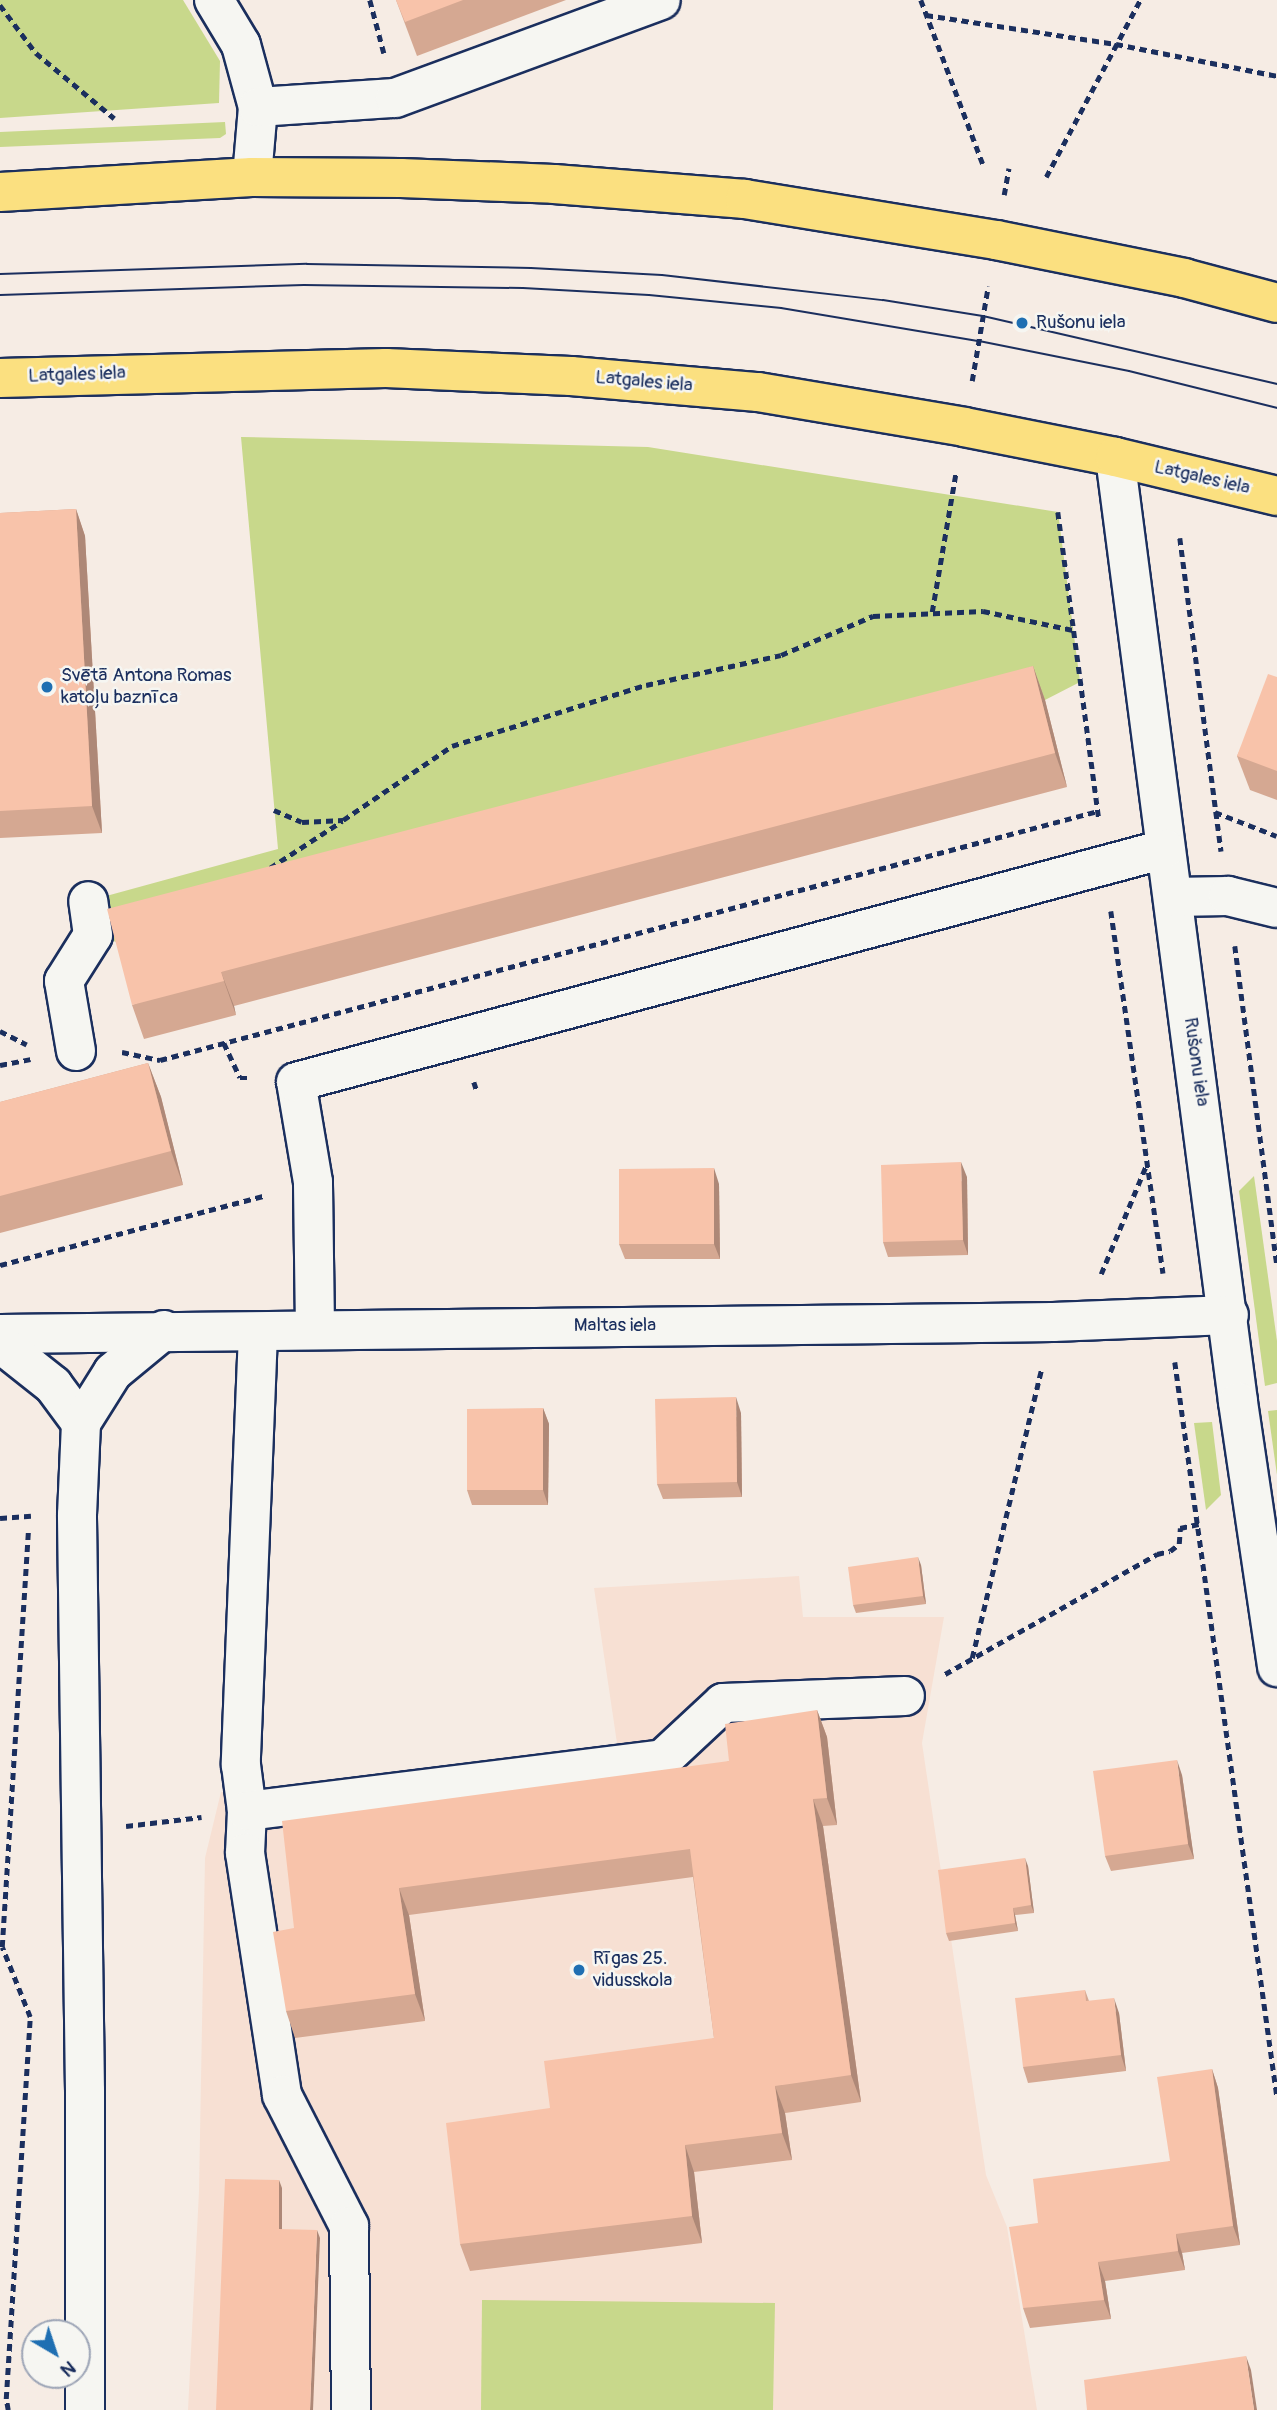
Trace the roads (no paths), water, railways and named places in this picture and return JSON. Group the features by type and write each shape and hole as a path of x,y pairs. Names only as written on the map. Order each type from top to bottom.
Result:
{"highway":[{"path":"0,192 252,177 554,184 745,200 996,240 1184,278 1277,303"},
{"name":"Latgales iela","path":"0,378 386,368 571,376 758,392 964,427 1115,457 1277,496"}],"street":[{"path":"215,0 242,45 258,107 252,177"},
{"path":"258,107 395,98 660,0"},
{"name":"Rušonu iela","path":"1115,457 1229,1315 1238,1402 1277,1667"},
{"path":"315,1328 313,1182 296,1082 1165,849"},
{"path":"1173,897 1228,896 1277,908"},
{"path":"76,1051 64,981 93,935 88,901"},
{"name":"Maltas iela","path":"0,1334 164,1330 258,1333 315,1328 1067,1322 1229,1315"},
{"path":"85,2410 83,1832 77,1515 81,1423 113,1372 164,1330"},
{"path":"258,1333 241,1765 247,1811 245,1853 282,2095 349,2225 351,2410"},
{"path":"0,1343 54,1385 81,1423"},
{"path":"247,1811 663,1759 723,1703 905,1696"}],"tram line":[{"path":"0,274 307,264 531,268 662,275 883,300 983,316 1277,384"},
{"path":"0,295 304,285 523,288 649,295 781,308 979,341 1129,371 1277,408"}],"place":[{"name":"Rušonu iela","path":"1022,323"},
{"name":"Svētā Antona Romas katoļu baznīca","path":"47,687"},
{"name":"Rīgas 25. vidusskola","path":"579,1970"}]}
